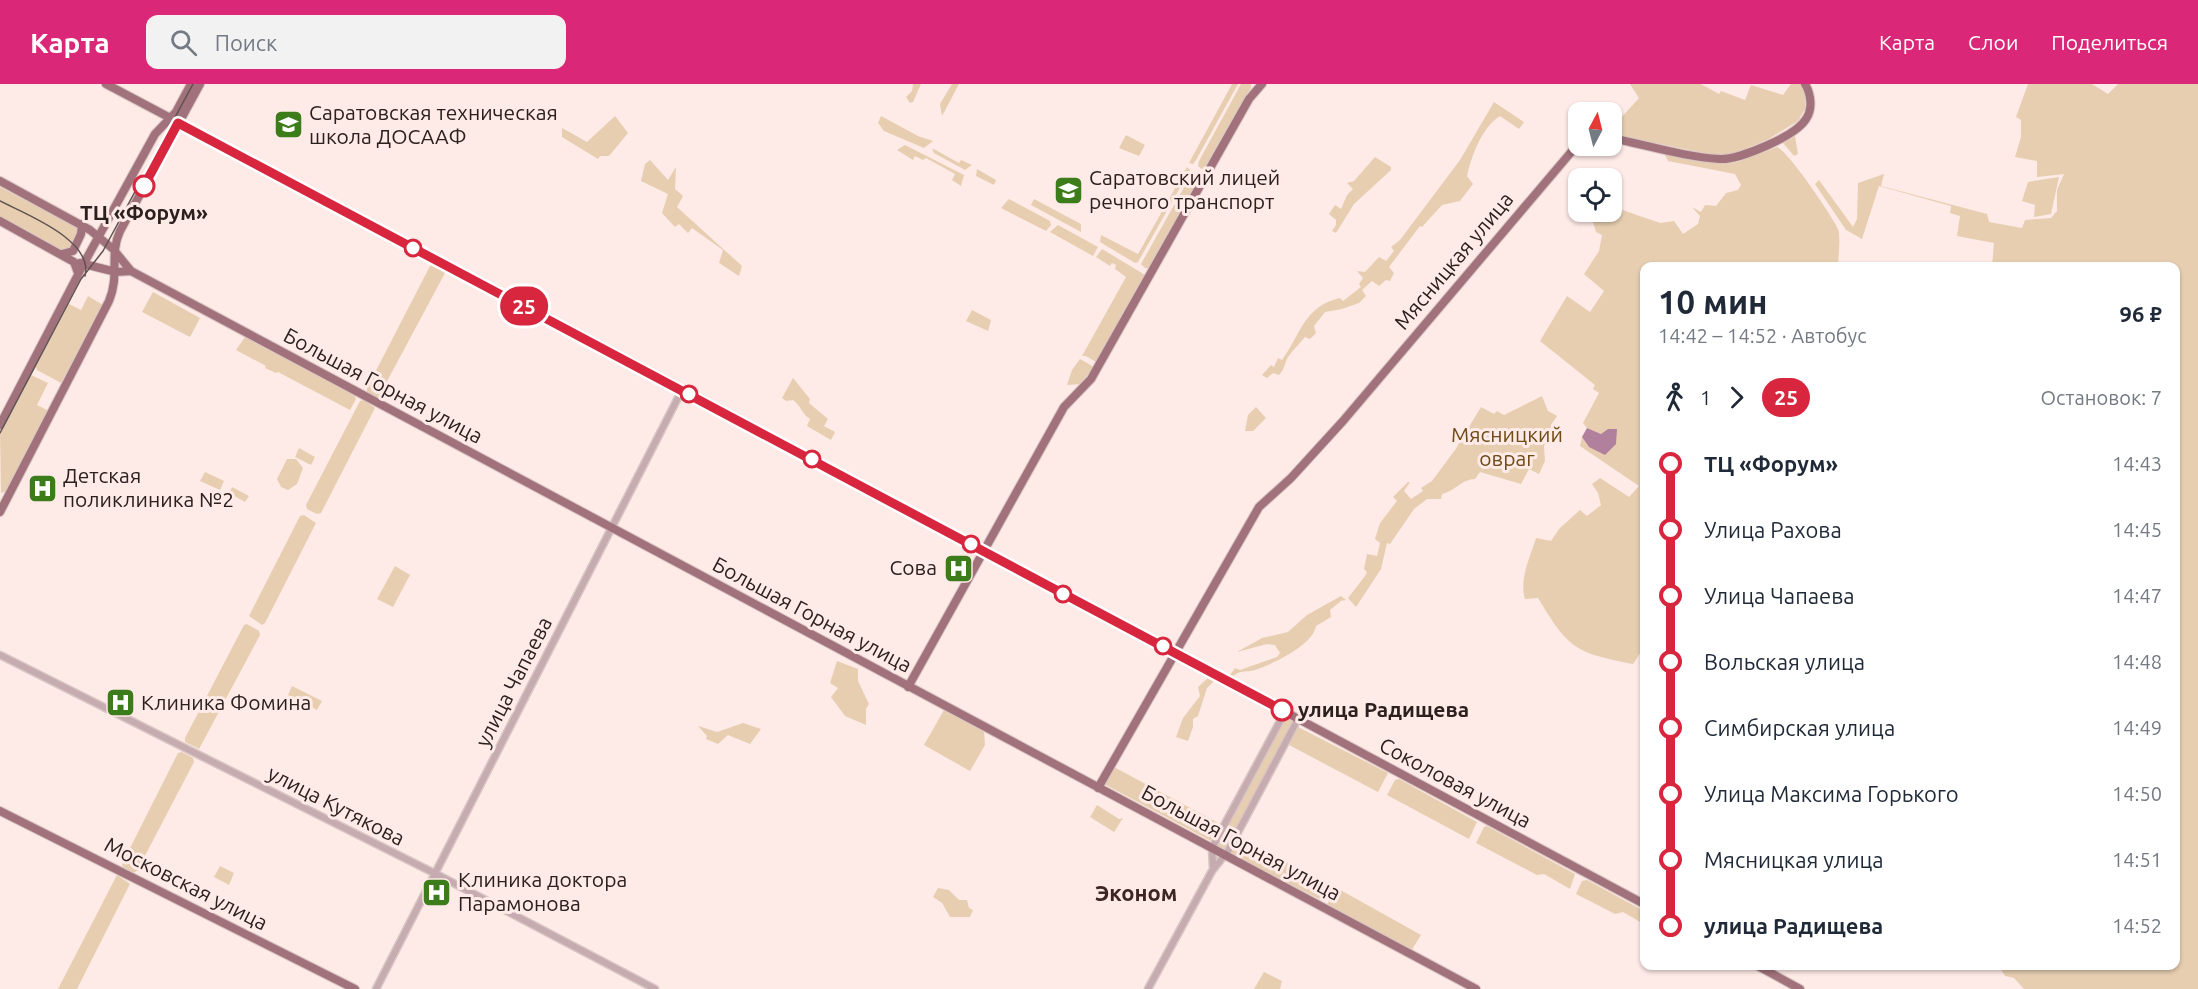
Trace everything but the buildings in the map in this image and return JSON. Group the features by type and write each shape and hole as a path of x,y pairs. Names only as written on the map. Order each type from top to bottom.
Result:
{"main road":[{"name":"Соколовая улица","path":"106,84 1176,652 1640,902"},
{"path":"0,512 109,301 116,272 113,249 191,84"},
{"path":"0,425 83,264 155,134 174,121 200,84"},
{"path":"908,687 1064,407 1091,379 1249,99 1262,84"},
{"path":"1622,140 1708,158 1736,157 1772,142 1804,122 1810,106 1805,84"},
{"name":"Мясницкая улица","path":"1098,788 1262,503 1291,478 1343,421 1568,156"},
{"name":"Большая Горная улица","path":"0,181 81,224 113,249 131,271 1476,989"},
{"path":"0,221 76,263 78,277"},
{"path":"62,255 73,251 81,234 81,224"},
{"path":"62,255 83,264 116,272 131,271"},
{"name":"Московская улица","path":"0,811 355,989"},
{"path":"1765,970 1800,989"}],"street":[{"name":"улица Чапаева","path":"376,989 682,390"},
{"name":"улица Кутякова","path":"0,655 435,874 655,989"},
{"path":"1212,871 1214,860 1212,848 1285,712"},
{"path":"1148,989 1212,871 1226,855 1298,719"}],"green space":[{"path":"913,84 921,84 913,102 910,103 906,97 912,91"},
{"path":"952,84 959,84 942,116 940,104"},
{"path":"1232,84 1238,84 1196,160 1193,164 1189,163"},
{"path":"1241,84 1251,84 1251,88 1204,171 1198,166 1199,161"},
{"path":"1630,84 1701,84 1719,94 1721,91 1745,100 1751,85 1783,95 1791,84 1800,84 1805,94 1805,109 1798,121 1767,140 1727,155 1709,154 1622,136 1622,117 1639,98"},
{"path":"2028,84 2092,84 2108,94 2118,84 2198,84 2198,989 2024,989 2014,978 2005,976 2001,970 2180,970 2180,262 1992,262 1994,243 1957,236 1960,216 1950,213 1951,206 1879,186 1862,239 1846,230 1815,184 1819,180 1853,227 1857,219 1858,183 1884,174 1881,186 1987,214 1989,222 2022,228 2025,220 2051,218 2057,211 2057,190 2064,174 2037,177 2037,161 2015,157 2021,137 2021,120 2016,117"},
{"path":"1494,102 1524,122 1519,129 1500,116 1488,127 1478,143 1469,168 1467,176 1473,184 1460,201 1442,205 1422,227 1420,226 1389,267 1394,273 1390,281 1386,280 1379,286 1372,281 1362,290 1366,296 1359,303 1325,312 1314,326 1316,333 1310,339 1305,337 1296,347 1279,375 1273,373 1267,378 1262,375 1271,365 1274,367 1278,358 1282,360 1305,322 1318,307 1340,298 1343,301 1361,287 1359,284 1363,278 1357,271 1365,272 1379,257 1386,261 1394,251 1391,247 1400,240 1460,160"},
{"path":"615,116 628,133 609,156 600,156 598,159 562,137 562,128 587,142"},
{"path":"881,116 918,136 933,141 924,148 884,131 878,123"},
{"path":"1126,135 1145,145 1139,156 1119,148"},
{"path":"1795,136 1798,154 1794,156 1783,143"},
{"path":"905,145 964,175 961,186 952,180 955,174 926,158 923,160 915,156 913,160 897,150"},
{"path":"1777,147 1783,151 1838,229 1838,262 1640,262 1640,653 1633,664 1598,656 1575,646 1557,628 1538,598 1525,599 1523,584 1536,538 1551,541 1559,529 1580,510 1587,516 1601,505 1598,493 1592,484 1600,478 1629,497 1639,486 1580,446 1582,437 1589,447 1601,434 1587,428 1583,423 1599,393 1593,389 1595,385 1540,341 1567,296 1590,312 1604,291 1584,274 1599,251 1602,235 1596,232 1593,222 1622,222 1622,210 1660,223 1674,221 1683,234 1698,224 1700,216 1692,207 1701,212 1705,205 1716,206 1726,193 1738,190 1741,185 1735,174 1668,161 1664,153 1725,163 1737,162"},
{"path":"932,148 959,163 961,160 972,165 965,170 934,153"},
{"path":"1375,157 1391,167 1391,170 1354,204 1336,233 1332,231 1336,220 1329,214 1335,205 1341,209 1347,195 1353,189 1347,183 1354,181"},
{"path":"650,160 668,180 676,167 675,189 683,196 677,207 742,266 739,276 719,263 723,250 692,228 688,233 679,224 675,227 662,213 668,194 641,181 645,164"},
{"path":"1187,167 1190,170 1138,262 1135,263 1100,242 1101,235 1138,254"},
{"path":"977,169 996,180 994,185 976,176"},
{"path":"1198,172 1202,176 1150,268 1145,268 1141,264 1192,173"},
{"path":"2059,177 2051,214 2034,217 2035,205 2022,201 2028,182"},
{"path":"0,187 78,228 71,248 64,251 59,249 0,217"},
{"path":"1009,199 1050,221 1051,225 1046,231 1001,208"},
{"path":"1034,199 1081,224 1081,232 1031,205"},
{"path":"1058,225 1098,247 1093,256 1050,232"},
{"path":"1102,249 1145,275 1096,362 1082,356 1126,277 1115,269 1116,265 1112,263 1110,266 1096,257"},
{"path":"434,264 444,269 445,273 378,398 367,392 367,388 430,266"},
{"path":"153,292 200,318 190,337 142,312"},
{"path":"88,296 103,305 61,383 37,370 35,365 67,303 81,310"},
{"path":"972,310 991,320 988,331 966,321"},
{"path":"245,337 354,395 356,399 350,410 278,372 265,368 266,366 236,350"},
{"path":"1080,359 1094,367 1080,384 1067,385 1072,370"},
{"path":"31,375 48,383 37,405 49,411 7,491 1,493 0,431"},
{"path":"793,378 810,399 809,403 828,419 824,426 835,432 831,440 807,426 810,419 793,400 786,401 782,398"},
{"name":"Мясницкий овраг","path":"1542,396 1548,411 1557,416 1551,425 1553,427 1544,446 1545,461 1539,474 1529,469 1521,484 1480,472 1475,479 1466,481 1442,494 1441,499 1427,499 1414,509 1390,544 1387,543 1381,569 1356,607 1348,598 1367,572 1364,569 1367,554 1377,556 1380,543 1375,539 1380,523 1397,501 1393,497 1408,482 1410,482 1404,491 1411,499 1423,491 1421,488 1432,481 1455,450 1481,407 1494,414 1497,411 1504,415"},
{"path":"364,400 375,408 321,513 317,514 307,509 306,505 360,401"},
{"path":"1256,407 1266,418 1253,431 1245,431 1248,415"},
{"path":"299,448 315,457 311,465 295,457"},
{"path":"287,459 296,459 303,468 297,484 288,490 281,487 277,479"},
{"path":"205,472 224,481 220,490 200,481"},
{"path":"232,487 249,496 245,502 229,493"},
{"path":"304,515 316,523 262,625 249,616 300,516"},
{"path":"395,566 410,575 393,607 377,599"},
{"path":"1341,596 1346,600 1341,601 1330,610 1331,617 1316,626 1308,640 1300,647 1263,667 1230,675 1235,668 1240,670 1277,657 1280,653 1275,645 1267,644 1237,652 1262,638 1288,632 1307,615"},
{"path":"247,624 259,631 260,635 199,749 185,742 185,738 244,625"},
{"path":"837,661 858,669 858,681 869,704 866,709 866,725 845,716 831,697 838,688 830,683"},
{"path":"1208,678 1214,681 1207,688 1198,716 1193,719 1188,741 1176,737 1183,718 1200,696 1198,687"},
{"path":"292,686 322,701 317,710 288,695"},
{"path":"944,710 984,732 985,745 970,771 924,745"},
{"path":"1288,717 1293,722 1225,850 1217,847 1283,720"},
{"path":"743,723 761,729 750,744 728,735 718,744 706,739 707,736 698,726 717,732"},
{"path":"1298,727 1388,773 1378,792 1289,745"},
{"path":"182,752 193,758 194,762 137,871 133,873 123,868 122,864 178,753"},
{"path":"1114,767 1220,824 1211,841 1104,784"},
{"path":"1399,779 1477,822 1469,839 1387,795 1395,780"},
{"path":"1097,805 1119,819 1123,818 1114,832 1090,817"},
{"path":"1487,826 1575,874 1570,889 1544,874 1537,875 1476,843 1484,827"},
{"path":"1238,836 1331,886 1323,901 1229,853"},
{"path":"220,866 234,873 229,885 214,877"},
{"path":"117,875 130,884 77,989 58,989"},
{"path":"1587,880 1640,909 1640,922 1623,912 1615,914 1576,894 1582,881"},
{"path":"1335,887 1421,935 1411,951 1327,905"},
{"path":"938,888 949,890 959,900 967,900 969,908 973,910 970,917 950,917 942,903 933,897"},
{"path":"1264,972 1282,981 1280,989 1254,989"}],"shaded area":[{"path":"1587,428 1601,434 1608,429 1617,429 1616,444 1605,455 1589,447 1582,437"}],"tram line":[{"path":"0,433 81,279 103,251 193,84"},
{"path":"0,201 40,221 69,240 79,251 85,263 85,276"}],"bus line":[{"name":"25","path":"144,186 178,123 560,324 1282,710"}],"place":[{"name":"Саратовская техническая школа ДОСААФ","path":"288,125"},
{"name":"ТЦ «Форум»","path":"144,186"},
{"name":"Саратовский лицей речного транспорт","path":"1068,190"},
{"name":"Детская поликлиника №2","path":"42,488"},
{"name":"Сова","path":"958,568"},
{"name":"Клиника Фомина","path":"120,703"},
{"name":"улица Радищева","path":"1282,710"},
{"name":"Клиника доктора Парамонова","path":"437,892"}],"district":[{"name":"Эконом","path":"1136,893"}]}
